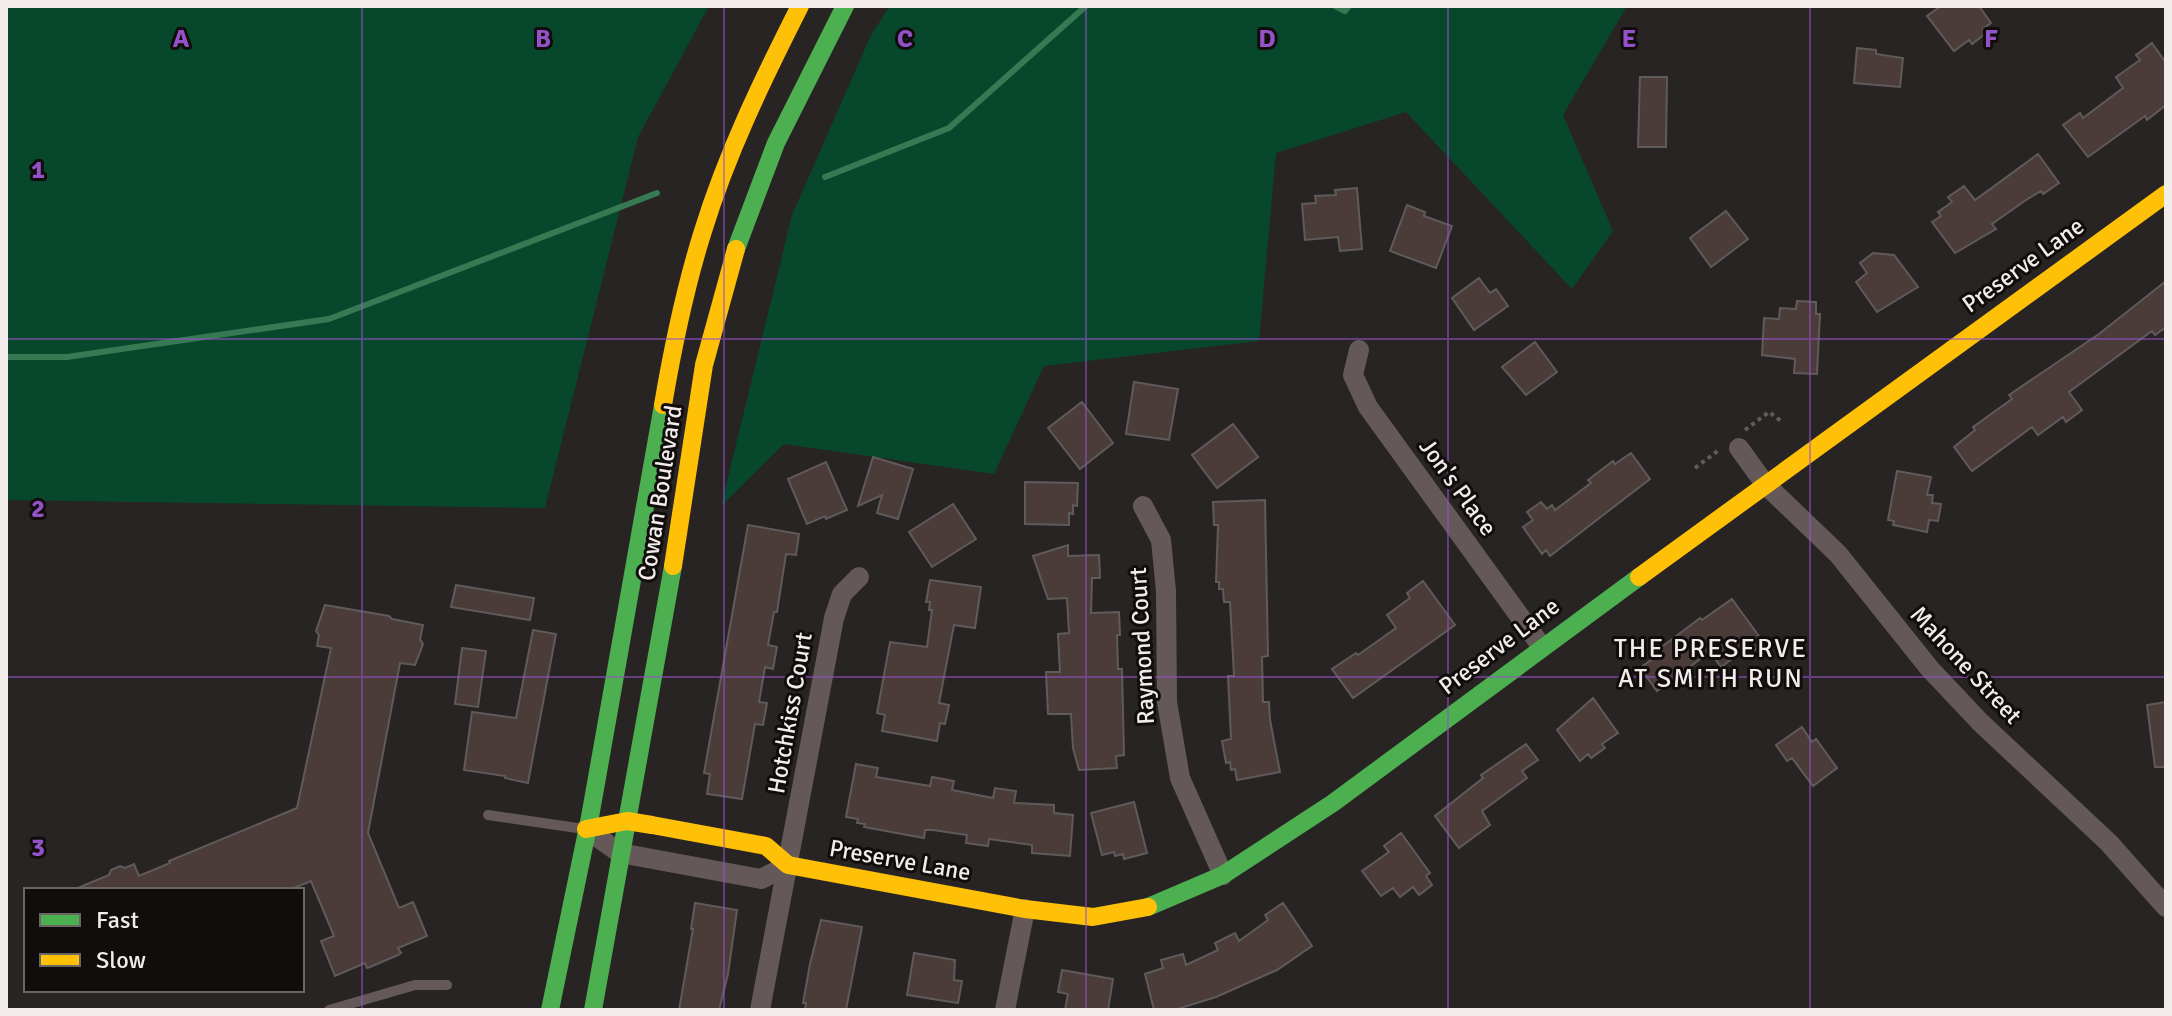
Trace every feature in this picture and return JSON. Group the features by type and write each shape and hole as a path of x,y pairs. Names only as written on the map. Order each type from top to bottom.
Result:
{"main road":[{"name":"Cowan Boulevard","path":"550,1010 586,829 677,325 704,229 738,137 766,71 800,6"},
{"name":"Cowan Boulevard","path":"593,1010 678,536 704,365 738,243 776,143 845,6"},
{"name":"Preserve Lane","path":"586,829 627,821 766,846 788,865 1025,909 1093,917 1156,905 1223,875 1333,803 1542,647 2166,194"}],"street":[{"name":"Jon's Place","path":"1359,350 1353,375 1368,407 1542,647"},
{"name":"Mahone Street","path":"1739,448 1765,484 1838,554 1930,669 1980,722 2109,843 2166,907"},
{"name":"Raymond Court","path":"1143,506 1161,540 1166,591 1167,702 1180,778 1223,875"},
{"name":"Hotchkiss Court","path":"760,1010 834,618 842,594 859,577"},
{"name":"Preserve Lane","path":"586,829 620,853 761,879 788,865"},
{"path":"1005,1010 1025,909"}],"lane":[{"path":"488,815 586,829"},
{"path":"329,1010 415,985 447,985"}],"green space":[{"path":"6,6 709,6 638,137 545,508 6,500"},
{"path":"890,6 1627,6 1563,115 1613,231 1572,289 1406,112 1276,153 1259,341 1044,366 994,474 784,444 721,506 792,215 871,35"}],"building":[{"path":"1941,6 1979,6 1991,23 1983,29 1986,33 1972,44 1969,40 1954,51 1927,16"},
{"path":"2152,43 2166,63 2166,105 2147,120 2145,116 2088,157 2063,125 2080,113 2083,118 2123,88 2116,77 2140,60 2136,55"},
{"path":"1857,48 1903,58 1900,87 1854,83"},
{"path":"1640,77 1667,77 1666,147 1638,147"},
{"path":"2038,154 2059,183 2043,194 2041,191 2026,200 1992,224 1996,229 1955,253 1932,222 1941,216 1938,212 1952,202 1948,197 1964,186 1975,200"},
{"path":"1357,188 1362,249 1340,251 1338,237 1305,240 1302,204 1316,203 1315,196 1336,195 1335,190"},
{"path":"1407,205 1425,212 1424,216 1452,226 1436,268 1390,251"},
{"path":"1726,211 1748,239 1711,267 1690,238"},
{"path":"1873,253 1894,255 1918,287 1877,312 1856,282 1867,273 1860,263"},
{"path":"1479,278 1490,293 1496,289 1508,306 1474,330 1452,298"},
{"path":"2166,281 2166,327 2155,335 2152,331 2069,392 2082,410 2066,422 2063,417 2038,435 2032,427 1972,471 1954,447 1975,430 1973,427 2012,399 2009,395 2099,334"},
{"path":"1797,301 1816,302 1816,314 1820,314 1817,374 1794,373 1795,359 1762,355 1764,318 1779,319 1780,308 1796,309"},
{"path":"1535,342 1557,372 1526,395 1502,367"},
{"path":"1134,382 1178,389 1169,440 1126,434"},
{"path":"1082,402 1113,443 1080,469 1048,428"},
{"path":"1233,424 1258,457 1217,488 1192,455"},
{"path":"1631,453 1650,479 1550,556 1546,550 1542,554 1523,527 1533,520 1527,512 1541,502 1547,509 1552,505 1555,510 1591,483 1588,480 1613,461 1615,464"},
{"path":"873,457 913,469 898,519 877,513 882,495 858,506"},
{"path":"826,462 847,510 807,524 788,479"},
{"path":"1897,471 1931,477 1927,495 1933,495 1932,503 1941,504 1938,521 1929,520 1927,532 1893,525 1894,521 1888,520"},
{"path":"1025,482 1078,483 1077,506 1073,505 1073,514 1069,513 1069,525 1025,524"},
{"path":"1265,500 1268,656 1262,657 1263,702 1269,702 1280,772 1237,780 1235,769 1231,770 1230,762 1226,763 1222,741 1231,739 1228,676 1234,676 1230,602 1224,602 1223,589 1219,589 1219,582 1216,582 1218,525 1214,525 1213,502"},
{"path":"953,504 976,539 932,567 909,532"},
{"path":"748,525 799,534 796,555 786,554 777,612 774,612 768,645 777,647 773,669 765,667 759,702 767,703 763,725 755,724 742,799 707,794 710,774 704,773"},
{"path":"1068,545 1068,556 1099,555 1100,578 1092,578 1091,613 1119,612 1118,669 1122,669 1124,755 1116,756 1117,768 1079,770 1073,748 1071,714 1048,714 1046,672 1060,672 1058,634 1069,633 1067,598 1048,599 1033,556"},
{"path":"930,580 981,587 975,628 954,625 939,703 949,705 945,724 940,723 937,741 882,731 885,715 877,713 890,642 927,647 932,610 929,610 930,602 926,602"},
{"path":"1423,581 1455,625 1353,698 1332,669 1396,628 1387,615 1410,598 1407,593"},
{"path":"456,585 534,598 530,620 451,607"},
{"path":"1732,599 1764,643 1748,655 1744,650 1721,667 1710,652 1657,691 1640,668 1662,652 1659,649 1700,618 1702,620"},
{"path":"325,605 423,625 420,639 423,644 415,665 400,663 368,833 399,908 413,902 427,936 398,948 401,953 398,955 367,968 365,963 335,976 321,941 334,936 311,881 294,888 78,888 109,875 111,870 120,866 125,868 134,864 139,876 297,808 331,648 317,646 319,635 316,631"},
{"path":"533,630 556,634 528,783 464,770 472,712 516,718"},
{"path":"462,648 486,651 478,707 455,704"},
{"path":"1593,698 1618,733 1602,744 1605,748 1591,758 1588,754 1580,761 1557,730"},
{"path":"2166,702 2166,767 2155,767 2147,705"},
{"path":"1802,727 1812,742 1816,739 1837,768 1813,786 1792,758 1787,761 1776,745"},
{"path":"1526,744 1538,760 1522,771 1527,778 1482,811 1490,825 1459,848 1435,816 1483,778 1481,775"},
{"path":"856,764 878,768 876,777 930,786 932,777 954,781 952,790 993,798 995,788 1016,791 1014,803 1054,805 1054,813 1073,815 1070,856 1032,853 1032,845 989,839 988,846 966,843 967,835 933,830 925,830 924,838 864,827 865,824 857,823 858,819 846,817"},
{"path":"1134,802 1147,853 1124,859 1123,854 1115,856 1114,852 1102,855 1091,813"},
{"path":"1401,833 1430,873 1426,876 1432,885 1419,895 1413,887 1400,897 1393,888 1381,896 1362,871 1389,852 1384,846"},
{"path":"695,903 737,910 728,974 719,1010 679,1010"},
{"path":"1283,903 1312,946 1277,970 1216,997 1174,1010 1154,1010 1145,974 1163,968 1161,960 1183,954 1186,965 1218,950 1215,943 1235,933 1239,941 1268,920 1265,915"},
{"path":"821,920 862,927 846,1010 805,1010 806,1003 803,1003"},
{"path":"914,953 955,960 954,980 962,981 958,1003 907,995"},
{"path":"1062,970 1113,979 1108,1010 1065,1010 1068,994 1058,992"}],"waterway":[{"path":"825,177 949,128 1086,6"},
{"path":"1335,6 1345,11 1349,6"},
{"path":"6,357 67,357 329,319 657,193"}],"traffic: fast":[{"path":"736,249 776,143 845,6"},
{"path":"550,1010 590,817 663,405"},
{"path":"593,1010 673,566"},
{"path":"1148,907 1223,875 1333,803 1639,577"}],"traffic: slow":[{"path":"663,405 685,296 713,202 747,117 800,6"},
{"path":"1639,577 2166,194"},
{"path":"673,566 704,365 736,249"},
{"path":"586,829 627,821 652,825 766,846 788,865 1025,909 1093,917 1148,907"}],"district":[{"name":"THE PRESERVE AT SMITH RUN","path":"1711,663"}]}
